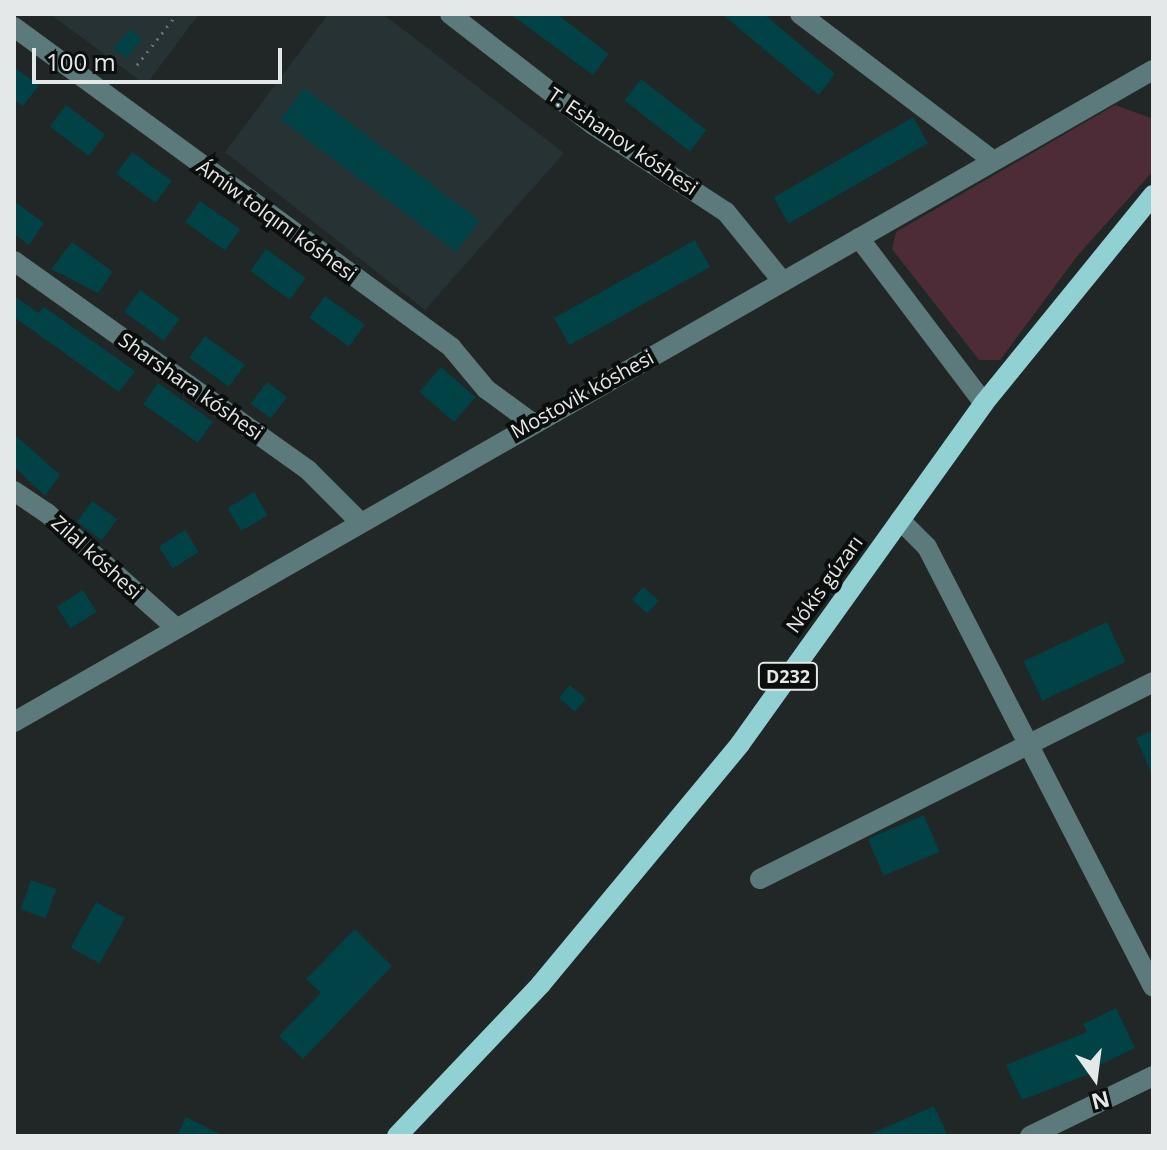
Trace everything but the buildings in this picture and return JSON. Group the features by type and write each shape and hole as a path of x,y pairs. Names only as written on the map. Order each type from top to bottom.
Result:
{"main road":[{"name":"Nókis gúzarı","path":"397,1136 541,984 740,744 984,403 1153,195"}],"street":[{"name":"T. Eshanov kóshesi","path":"450,14 593,125 726,212 783,282"},
{"path":"800,14 991,159"},
{"name":"Ámiw tolqını kóshesi","path":"14,27 451,347 486,389 531,422"},
{"name":"Mostovik kóshesi","path":"14,722 531,422 1153,70"},
{"path":"859,238 984,403"},
{"name":"Sharshara kóshesi","path":"14,261 308,470 360,522"},
{"name":"Zilal kóshesi","path":"14,491 47,513 176,628"},
{"path":"900,520 927,547 1153,986"},
{"path":"760,879 1153,682"},
{"path":"1030,1136 1153,1076"}],"path":[{"path":"137,65 177,14"}],"shaded area":[{"path":"50,14 199,14 146,85"},
{"path":"328,14 383,14 564,153 425,310 225,152"},
{"path":"1115,105 1153,119 1153,171 1078,255 1000,360 979,360 892,249 896,232"}]}
